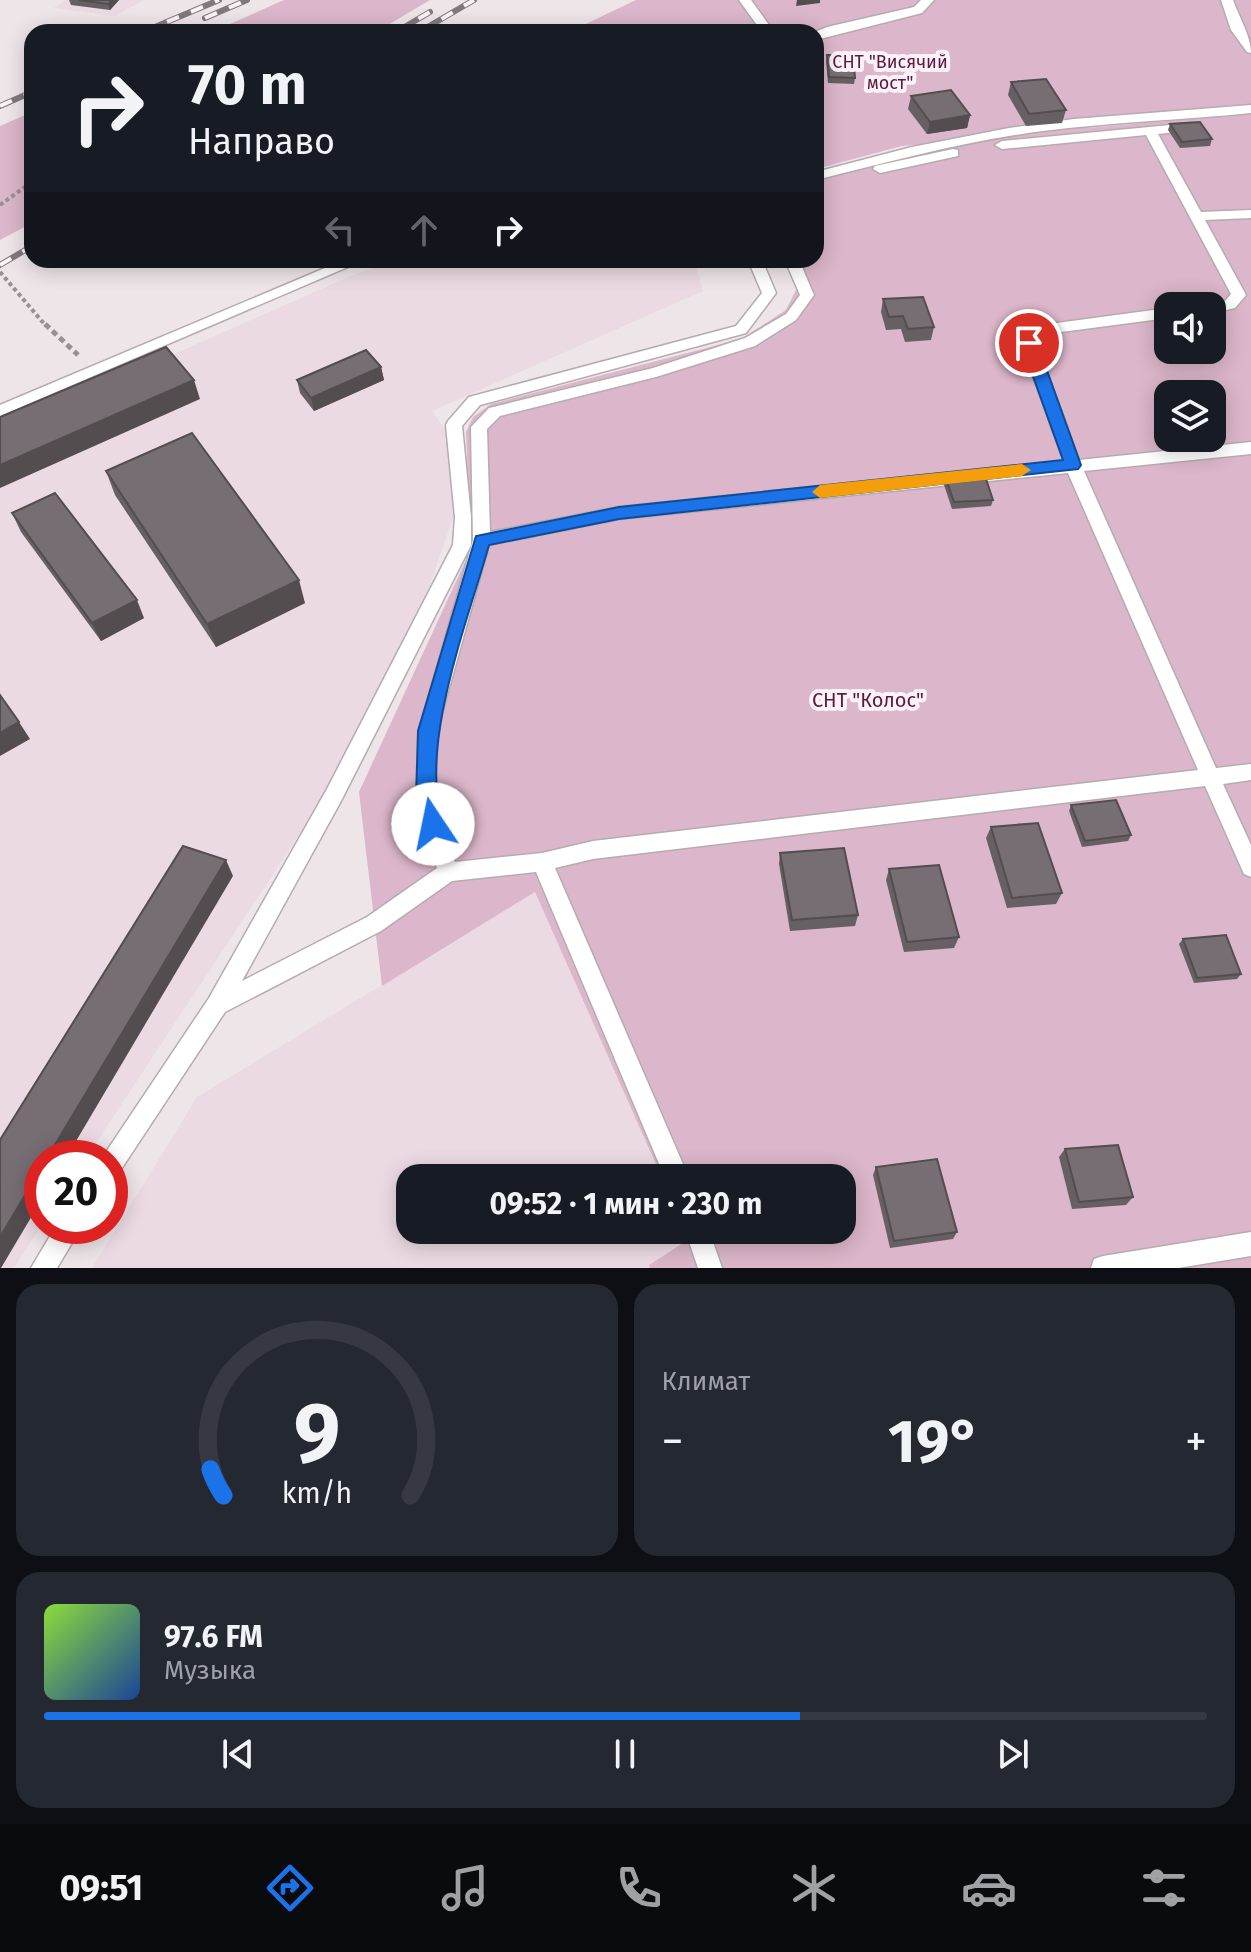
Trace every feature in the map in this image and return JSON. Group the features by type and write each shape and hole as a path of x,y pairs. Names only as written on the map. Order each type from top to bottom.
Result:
{"lane":[{"path":"745,0 762,24"},
{"path":"824,34 918,10 928,0"},
{"path":"1227,0 1237,30 1251,49"},
{"path":"824,174 907,149 998,133 1075,123 1251,109"},
{"path":"824,185 897,165 992,145 1251,121"},
{"path":"1150,131 1239,295 1226,306"},
{"path":"1196,216 1251,214"},
{"path":"0,411 338,268"},
{"path":"127,1140 217,1005 334,795 462,545 463,517 454,425 475,401 741,330 769,293 758,268"},
{"path":"448,872 426,800 428,731 482,540 479,427 495,412 656,372 750,342 791,317 807,295 795,268"},
{"path":"1154,315 1042,330 1029,343 1073,465 1251,868"},
{"path":"482,540 619,513 1251,448"},
{"path":"217,1005 374,924 448,872 542,862 593,850 1251,772"},
{"path":"542,862 671,1164"},
{"path":"43,1268 58,1244"},
{"path":"702,1244 710,1268"},
{"path":"1103,1268 1251,1244"}],"path":[{"path":"0,205 24,188"},
{"path":"0,272 57,338 97,371"}],"shaded area":[{"path":"65,0 144,0 115,16 54,8"},
{"path":"374,268 696,268 703,291 432,411 471,466 392,694 98,1140 24,1140 24,1244 30,1244 14,1268 0,1268 0,431"},
{"path":"535,892 656,1164 396,1164 396,1244 680,1244 650,1268 92,1268 107,1244 128,1244 128,1209 197,1097"}],"green space":[{"path":"284,0 430,0 390,24 230,24"},
{"name":"СНТ \"Колос\"","path":"636,0 1251,0 1251,104 1086,128 1251,114 1251,1268 650,1268 649,1265 681,1244 856,1244 856,1164 656,1164 535,892 382,986 359,792 471,549 466,432 473,417 491,404 741,339 786,310 797,288 788,268 824,268 824,179 906,157 999,138 902,146 824,167 824,24 586,24"},
{"path":"24,116 24,227 0,240 0,126"}],"building":[{"path":"79,0 112,0 108,4"},
{"path":"827,55 853,55 855,78 829,77"},
{"path":"1046,79 1066,110 1029,114 1011,82"},
{"path":"951,90 970,115 930,122 911,96"},
{"path":"1200,122 1212,139 1182,142 1170,124"},
{"path":"923,297 934,327 908,329 903,316 889,317 883,299"},
{"path":"166,347 194,380 0,465 0,417"},
{"path":"366,350 381,367 311,398 297,380"},
{"path":"192,433 299,580 207,624 106,471"},
{"path":"985,476 993,500 954,502 946,479"},
{"path":"55,493 137,600 92,623 12,513"},
{"path":"0,695 19,722 0,733"},
{"path":"1116,800 1131,835 1085,841 1071,805"},
{"path":"1038,823 1062,893 1012,898 991,827"},
{"path":"183,846 226,860 58,1140 24,1140 24,1197 0,1237 0,1140"},
{"path":"844,848 858,915 792,920 780,853"},
{"path":"939,865 959,937 907,942 889,869"},
{"path":"1226,935 1241,974 1197,978 1183,939"},
{"path":"1118,1145 1133,1197 1079,1202 1065,1149"},
{"path":"937,1159 957,1232 894,1241 876,1167"}],"railway":[{"path":"162,24 219,0"},
{"path":"205,18 247,0"},
{"path":"433,24 474,0"},
{"path":"410,24 430,12"},
{"path":"0,106 24,96"},
{"path":"0,265 24,251"}],"slow traffic":[{"path":"820,492 1022,470"}],"route":[{"path":"433,824 426,800 428,731 482,540 619,513 1073,465 1029,343"}],"park label":[{"name":"СНТ \"Висячий мост\"","path":"890,72"}]}
